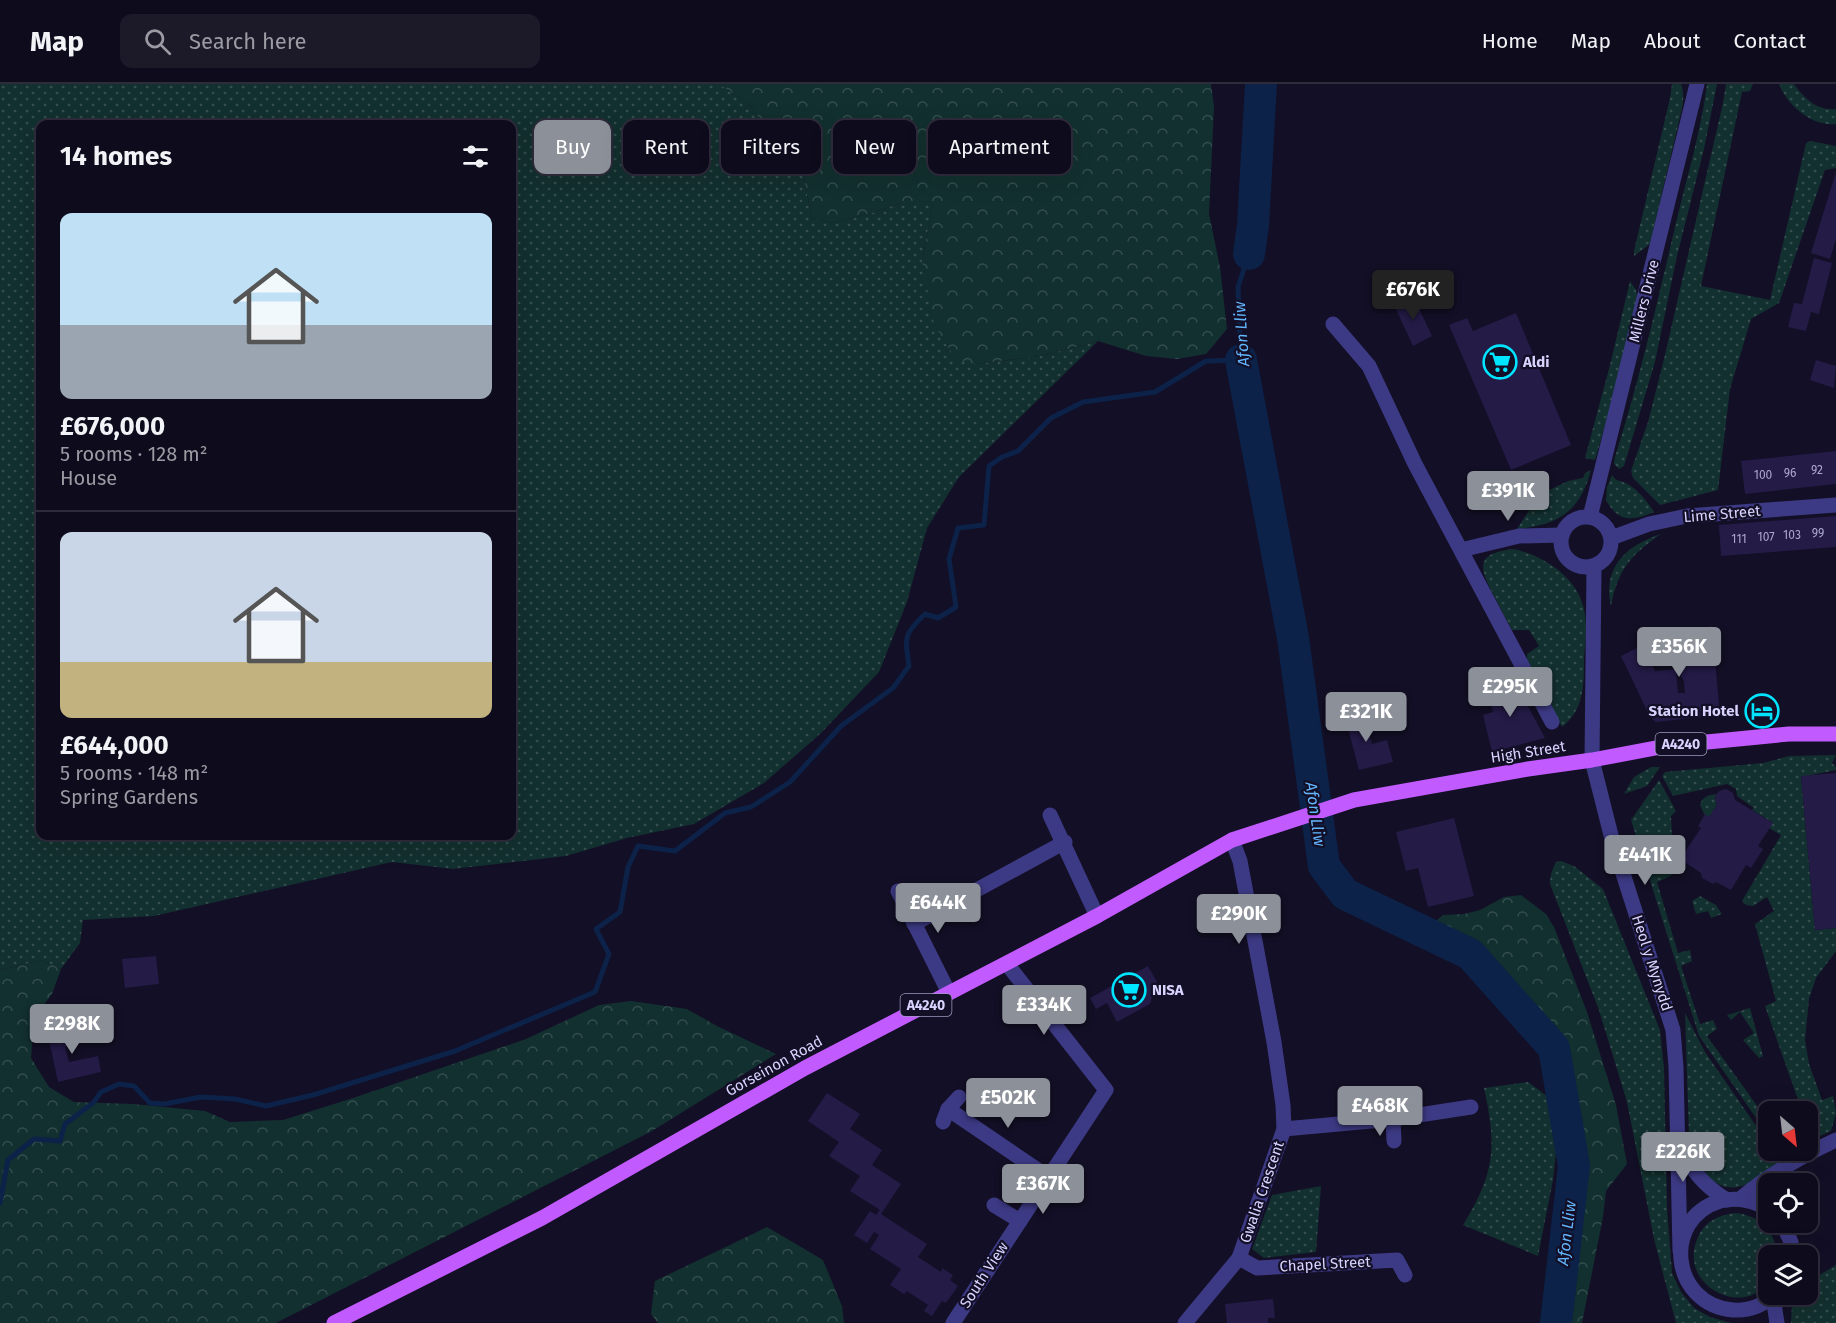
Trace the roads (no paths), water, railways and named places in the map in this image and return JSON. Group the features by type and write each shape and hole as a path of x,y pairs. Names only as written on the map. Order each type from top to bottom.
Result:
{"main road":[{"name":"High Street","path":"1232,840 1341,803 1528,769 1666,746 1789,734 1836,734"},
{"name":"Gorseinon Road","path":"334,1323 542,1218 805,1068 1098,916 1232,840"}],"street":[{"name":"Millers Drive","path":"1590,517 1697,84"},
{"path":"1334,324 1369,366 1415,464 1552,722"},
{"name":"Lime Street","path":"1611,538 1649,524 1687,516 1836,505"},
{"path":"1590,517 1596,519 1606,526 1611,538 1610,552 1594,567 1579,567 1566,558 1560,543 1562,535 1564,529 1575,519 1590,517"},
{"path":"1461,550 1519,536 1562,535"},
{"path":"1592,760 1594,567"},
{"name":"Heol y Mynydd","path":"1592,760 1612,839 1671,1020 1676,1067 1680,1251 1685,1277 1691,1288 1712,1305 1741,1317"},
{"path":"1050,815 1065,842 1098,916"},
{"name":"Gwalia Crescent","path":"1185,1323 1239,1258 1284,1129 1274,1042 1240,861 1232,840"},
{"path":"914,924 1065,842"},
{"path":"898,891 949,993"},
{"name":"South View","path":"953,1323 1106,1089 1007,964"},
{"path":"959,1097 946,1116 1048,1177"},
{"path":"1284,1129 1393,1119 1471,1107"},
{"path":"1393,1119 1394,1141"},
{"name":"Heol y Mynydd","path":"1678,1135 1687,1160 1708,1187 1733,1199 1758,1205"},
{"path":"1818,1149 1836,1140"},
{"path":"1680,1251 1685,1233 1695,1217 1710,1206 1733,1199 1794,1161"},
{"path":"994,1205 1020,1221"},
{"name":"Chapel Street","path":"1239,1258 1257,1268 1397,1260 1405,1275"},
{"path":"1741,1317 1759,1305"},
{"path":"1775,1305 1777,1323"}],"waterway":[{"name":"Afon Lliw","path":"1249,254 1253,225 1261,84"},
{"path":"0,1203 8,1160 34,1139 60,1141 65,1124 93,1103 101,1092 119,1084 134,1086 150,1103 164,1104 201,1097 235,1099 266,1106 313,1095 455,1051 595,992 609,954 596,929 620,912 628,867 638,846 675,851 725,813 751,807 790,782 841,726 893,688 909,666 907,642 909,632 925,614 938,618 956,607 949,559 958,528 984,525 989,466 1002,457 1018,451 1051,418 1083,402 1155,392 1206,361 1241,360 1238,287 1249,254"},
{"name":"Afon Lliw","path":"1241,360 1293,638 1324,866 1345,894 1470,954 1554,1048 1574,1166 1556,1323"}],"place":[{"name":"Aldi","path":"1500,362"},
{"name":"Station Hotel","path":"1762,711"},
{"name":"NISA","path":"1129,990"}]}
